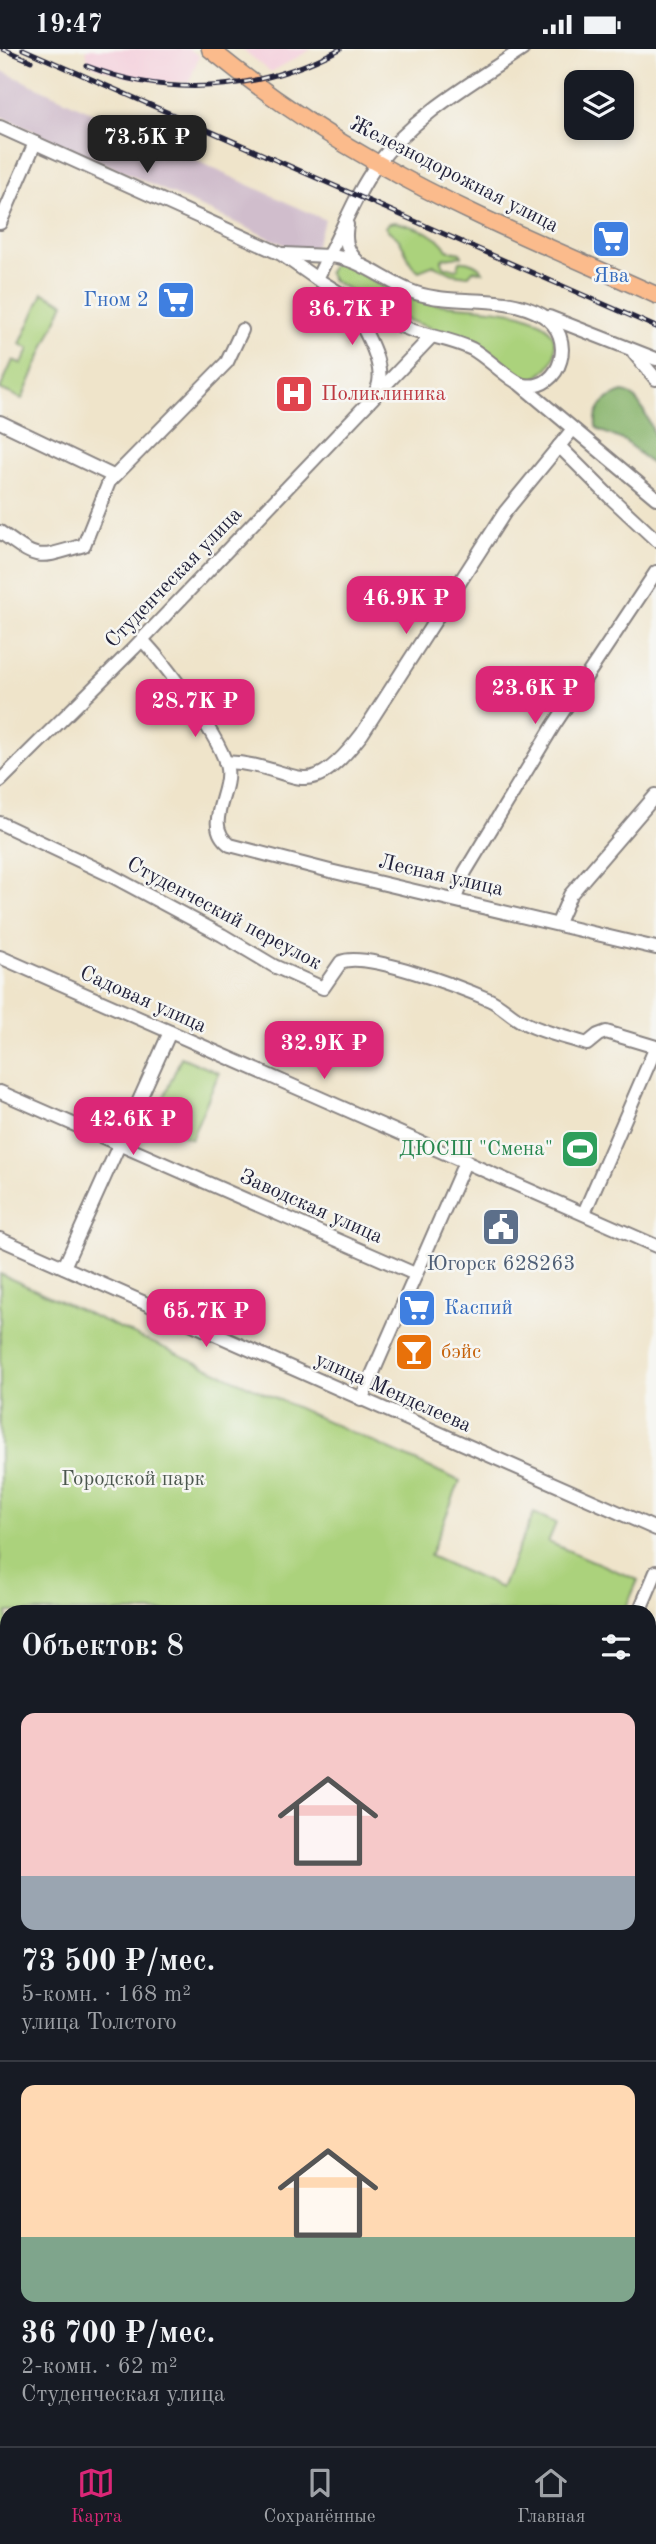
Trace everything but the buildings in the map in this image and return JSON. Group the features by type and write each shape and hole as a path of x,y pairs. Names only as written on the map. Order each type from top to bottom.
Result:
{"main road":[{"name":"Железнодорожная улица","path":"210,49 274,99 378,164 489,219 656,295"}],"street":[{"path":"317,279 378,164 430,113 523,49"},
{"path":"0,127 281,254 347,297 411,330 471,349 520,384 656,498"},
{"path":"0,223 35,143"},
{"path":"349,218 345,241 351,255 361,265"},
{"path":"281,254 340,257 415,293 503,303 541,314 656,359"},
{"path":"347,297 379,364 381,381 372,398"},
{"path":"520,384 534,385 545,380 556,369 563,355 560,335 541,314"},
{"path":"0,532 36,556 48,556 83,545 104,490 113,476 227,362 242,330"},
{"name":"Студенческая улица","path":"0,781 142,640 432,336"},
{"path":"623,345 638,356 656,380"},
{"path":"0,422 113,476"},
{"path":"142,640 164,664 203,721 225,762 252,764 303,778 314,778 334,767 362,734 505,512 573,429"},
{"path":"559,446 656,540"},
{"path":"455,899 465,871 554,726 656,572"},
{"name":"Лесная улица","path":"225,762 227,781 217,820 221,836 226,842 239,848 656,948"},
{"path":"558,923 570,895 656,795"},
{"name":"Студенческий переулок","path":"0,823 110,875 274,966 323,989 341,962 356,959 424,975 492,1001 522,1022 587,1044 606,1032 656,1047"},
{"name":"Садовая улица","path":"0,957 466,1160 656,1246"},
{"path":"65,1267 170,1032"},
{"path":"584,1213 656,1047"},
{"name":"Заводская улица","path":"0,1092 415,1274"},
{"path":"360,1399 466,1160"},
{"name":"улица Менделеева","path":"0,1239 656,1529"},
{"path":"642,1605 656,1572"}],"shaded area":[{"path":"86,49 189,49 199,56 189,82 163,82 125,76 93,66 88,60"},
{"path":"242,49 312,49 271,72"},
{"path":"0,70 325,220 315,246 307,251 296,250 0,116"}],"green space":[{"path":"395,222 424,231 438,239 447,250 460,253 462,256 444,258 441,261 445,267 458,269 460,261 466,261 483,272 473,270 468,276 453,274 434,265 419,271 412,265 399,240 385,227"},
{"path":"334,263 340,263 388,289 418,301 496,309 535,319 548,329 555,343 553,359 536,378 525,378 481,347 404,319 333,281 328,272"},
{"path":"43,293 64,303 22,399 0,389 13,360 22,364 29,349 20,344"},
{"path":"623,392 639,403 650,425 655,438 656,468 625,441 596,427 597,414 602,404"},
{"path":"181,1057 219,1073 191,1139 153,1123"},
{"name":"Городской парк","path":"0,1274 460,1481 430,1556 501,1588 534,1513 556,1523 548,1542 638,1580 627,1605 0,1605"}],"railway":[{"path":"3,49 31,61"},
{"path":"23,49 656,327"},
{"path":"87,66 151,83 215,86 279,74 340,49"}],"place":[{"name":"Ява","path":"611,239"},
{"name":"Гном 2","path":"176,300"},
{"name":"Поликлиника","path":"294,394"},
{"name":"ДЮСШ \"Смена\"","path":"580,1149"},
{"name":"Югорск 628263","path":"501,1227"},
{"name":"Каспий","path":"417,1308"},
{"name":"бэйс","path":"414,1352"}]}
